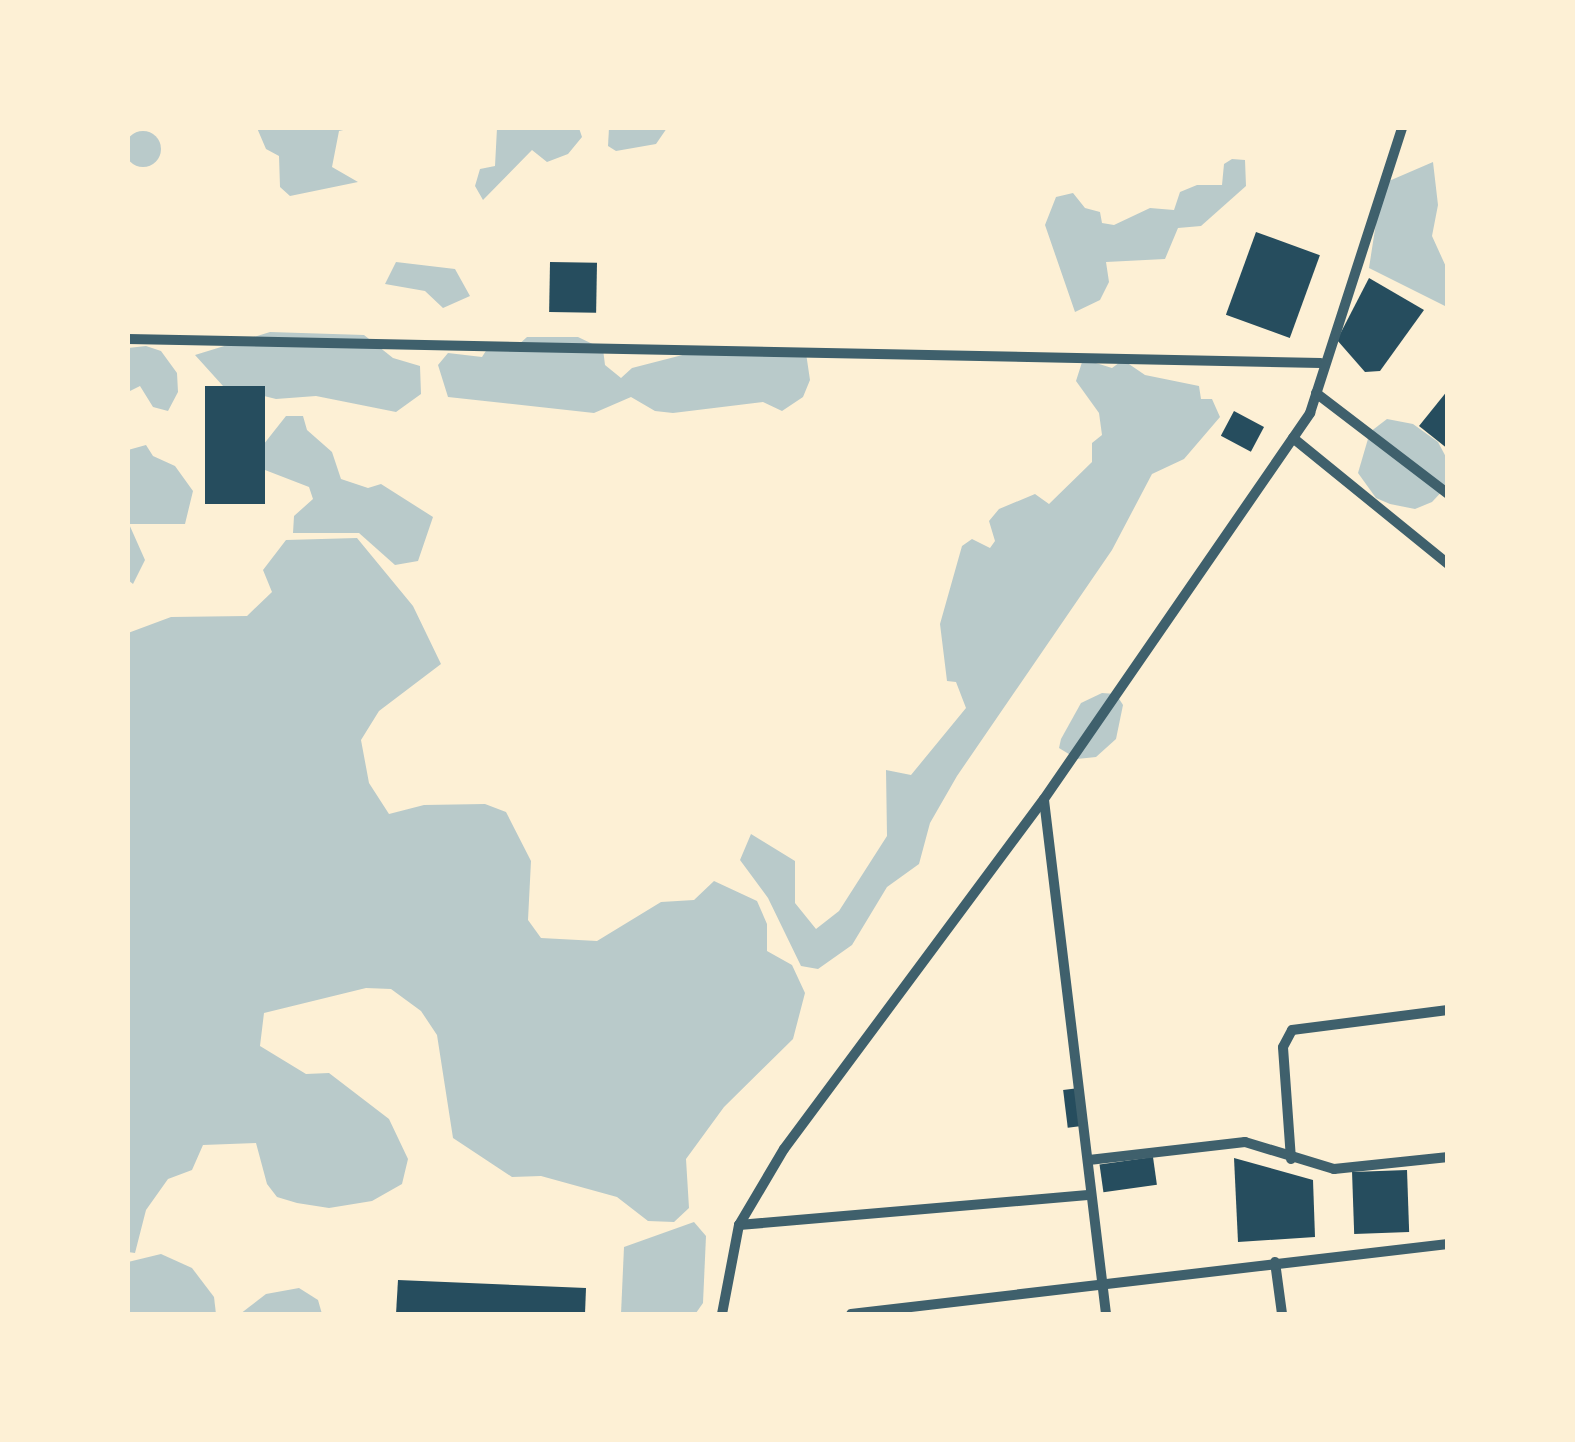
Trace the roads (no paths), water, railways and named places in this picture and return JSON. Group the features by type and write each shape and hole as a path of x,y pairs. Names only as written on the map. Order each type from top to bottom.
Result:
{"street":[{"path":"722,1314 740,1224 784,1149 1044,799 1293,438 1316,393 1322,364 1402,128"},
{"path":"128,339 1322,364"},
{"path":"1316,393 1448,494"},
{"path":"1293,438 1448,564"},
{"path":"1044,799 1106,1314"},
{"path":"1291,1160 1282,1047 1292,1030 1448,1010"},
{"path":"1089,1160 1246,1142 1291,1160 1334,1168 1448,1157"},
{"path":"740,1224 1091,1196"},
{"path":"851,1314 1448,1244"},
{"path":"1275,1262 1282,1314"}]}
